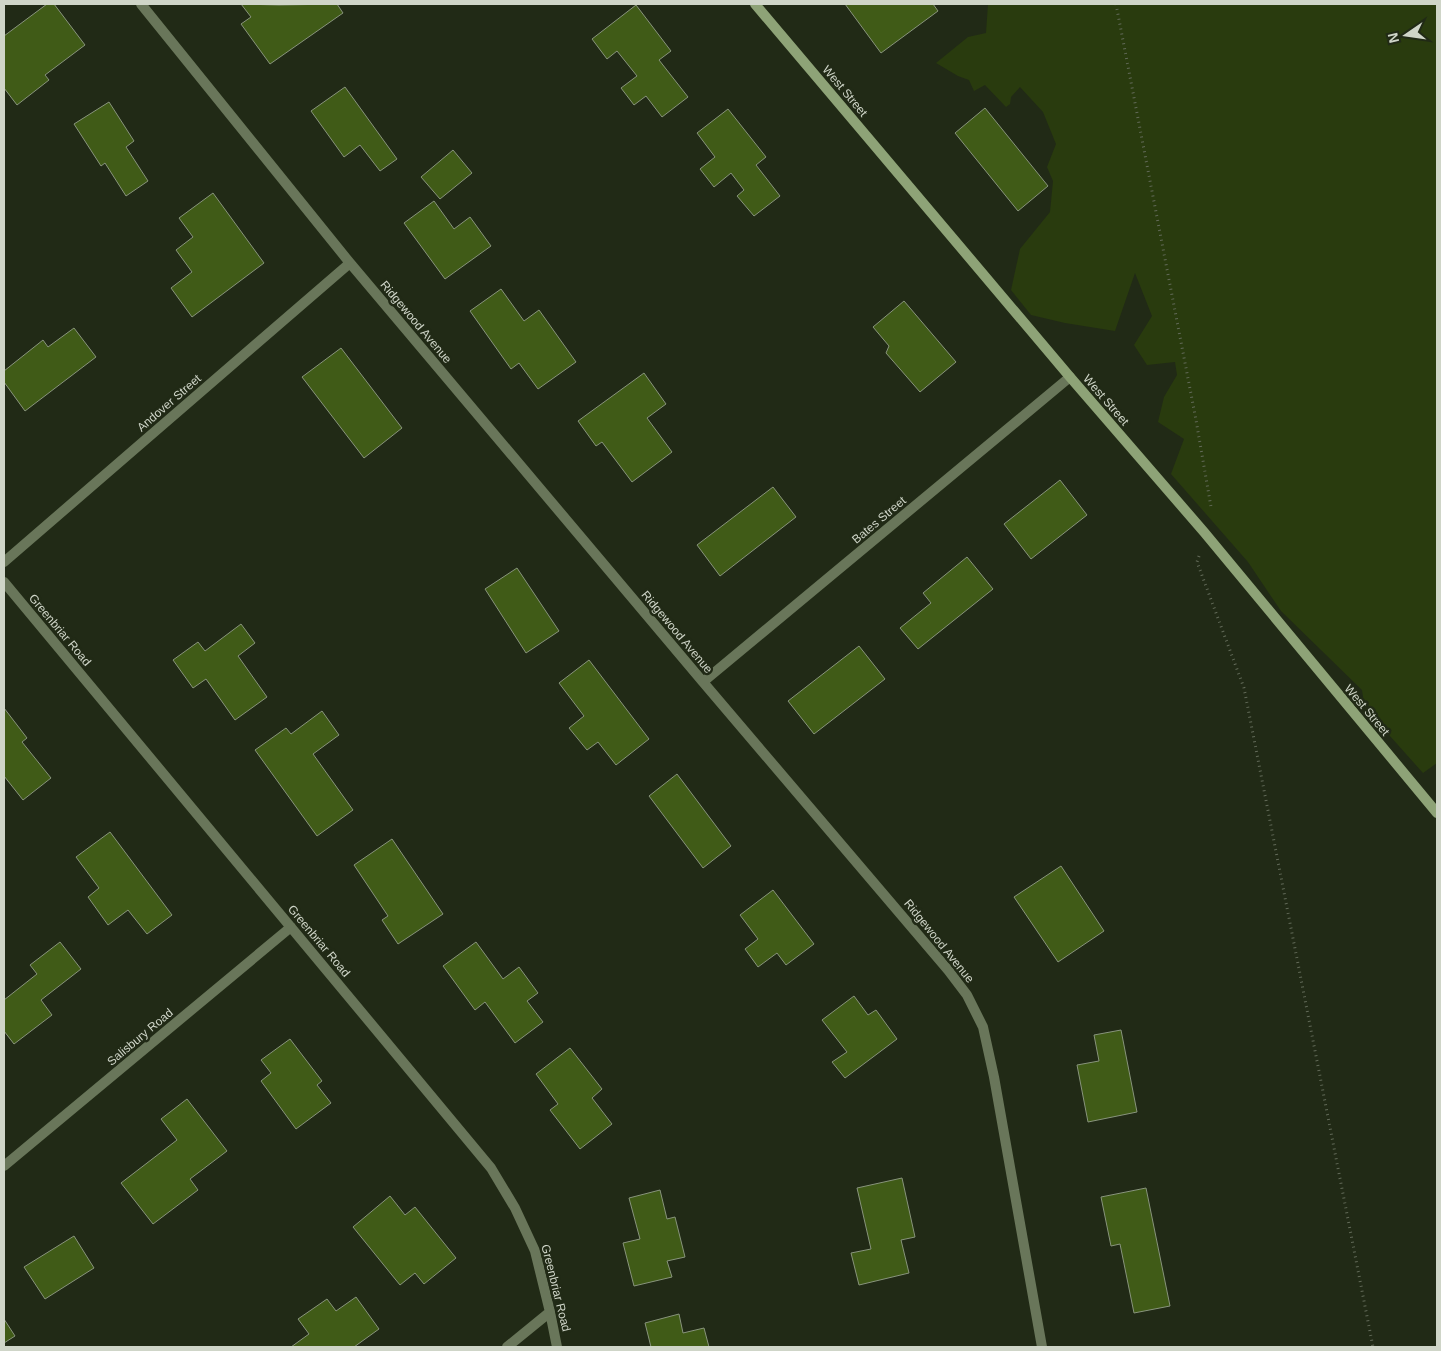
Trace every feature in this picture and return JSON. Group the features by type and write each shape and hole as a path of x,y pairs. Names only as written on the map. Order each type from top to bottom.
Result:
{"street":[{"name":"Ridgewood Avenue","path":"141,4 350,263 948,970 967,995 983,1027 994,1077 1042,1347"},
{"name":"West Street","path":"755,4 1070,377 1204,532 1437,813"},
{"name":"Andover Street","path":"4,562 350,263"},
{"name":"Bates Street","path":"703,682 1070,377"},
{"name":"Greenbriar Road","path":"4,582 491,1168 515,1208 535,1252 557,1347"},
{"name":"Salisbury Road","path":"4,1166 292,927"},
{"path":"507,1347 550,1312"}],"path":[{"path":"1116,4 1211,509 1197,562 1244,688 1373,1347"}],"green space":[{"path":"988,4 1437,4 1437,763 1423,773 1373,717 1366,716 1362,690 1281,611 1248,562 1171,474 1184,439 1158,422 1164,397 1177,375 1175,362 1147,365 1134,345 1152,316 1135,273 1115,331 1031,315 1011,290 1020,249 1050,212 1053,181 1047,167 1056,144 1043,112 1020,87 1011,97 1010,104 1006,107 985,85 974,91 969,80 936,63 968,37 986,33"}],"building":[{"path":"47,4 54,4 85,45 45,75 49,80 17,105 4,88 4,36"},
{"path":"241,4 337,4 343,13 270,64 241,24 251,17"},
{"path":"845,4 933,4 938,11 881,53"},
{"path":"636,5 671,51 659,60 688,97 662,117 646,96 634,105 621,88 637,76 617,51 607,59 592,39"},
{"path":"345,87 397,159 380,171 360,145 344,157 311,111"},
{"path":"109,102 134,141 126,147 148,181 126,196 105,163 101,166 74,124"},
{"path":"985,108 1048,186 1018,211 955,133"},
{"path":"728,109 766,157 756,165 780,196 754,216 737,196 744,190 731,173 714,187 700,169 715,157 697,133"},
{"path":"453,150 472,173 440,199 421,177"},
{"path":"213,193 264,263 192,317 171,288 192,272 176,250 193,237 179,218"},
{"path":"434,201 454,229 470,217 491,246 445,279 404,223"},
{"path":"501,289 524,321 539,310 576,362 538,389 519,363 511,369 470,311"},
{"path":"904,301 956,362 920,392 886,353 889,346 873,327"},
{"path":"74,328 96,357 25,411 4,382 4,371 43,340 48,347"},
{"path":"341,348 402,428 364,458 302,377"},
{"path":"644,373 666,404 647,418 672,452 632,482 602,442 596,446 578,421"},
{"path":"1060,480 1087,515 1031,559 1004,524"},
{"path":"773,487 796,517 720,576 697,545"},
{"path":"967,557 993,589 918,649 900,628 931,603 923,593"},
{"path":"517,568 559,631 526,653 485,589"},
{"path":"241,624 255,643 238,656 267,697 235,720 206,679 193,688 173,660 198,642 205,651"},
{"path":"859,646 885,679 814,734 788,701"},
{"path":"589,660 649,739 616,765 598,742 587,750 569,728 584,716 559,683"},
{"path":"4,708 27,738 22,742 51,778 23,800 4,776"},
{"path":"322,711 339,735 313,754 353,810 317,836 255,750 286,728 291,734"},
{"path":"677,774 731,846 703,868 649,796"},
{"path":"110,832 172,915 147,934 128,910 108,925 88,897 99,888 76,857"},
{"path":"392,839 443,914 398,944 382,920 388,916 354,865"},
{"path":"1061,866 1104,931 1058,962 1014,897"},
{"path":"773,890 814,944 786,965 777,953 758,967 745,949 758,939 740,915"},
{"path":"60,942 81,969 41,1000 52,1015 14,1044 4,1031 4,1000 37,974 30,965"},
{"path":"476,942 503,979 519,967 538,993 527,1001 543,1022 515,1043 485,1002 475,1010 443,966"},
{"path":"854,996 868,1015 876,1010 897,1039 845,1078 832,1062 847,1052 822,1020"},
{"path":"1121,1030 1137,1112 1088,1122 1077,1065 1099,1061 1094,1035"},
{"path":"290,1039 322,1081 317,1085 331,1103 296,1129 261,1081 271,1073 261,1060"},
{"path":"570,1048 602,1089 592,1098 612,1124 580,1149 550,1110 558,1104 536,1074"},
{"path":"187,1099 227,1151 190,1179 198,1190 153,1224 121,1183 177,1140 161,1119"},
{"path":"902,1178 915,1237 901,1240 909,1273 859,1285 851,1253 871,1249 857,1188"},
{"path":"1146,1188 1170,1306 1134,1313 1120,1244 1111,1246 1101,1197"},
{"path":"660,1190 667,1219 675,1217 685,1257 667,1261 672,1277 634,1286 623,1243 640,1239 629,1198"},
{"path":"390,1196 405,1215 415,1207 456,1258 424,1284 415,1273 400,1285 353,1227"},
{"path":"74,1236 94,1268 45,1299 24,1267"},
{"path":"356,1297 379,1329 354,1347 291,1347 309,1334 298,1319 327,1299 336,1311"},
{"path":"679,1314 683,1333 704,1328 709,1347 651,1347 645,1323"},
{"path":"4,1319 15,1336 4,1343"}]}
